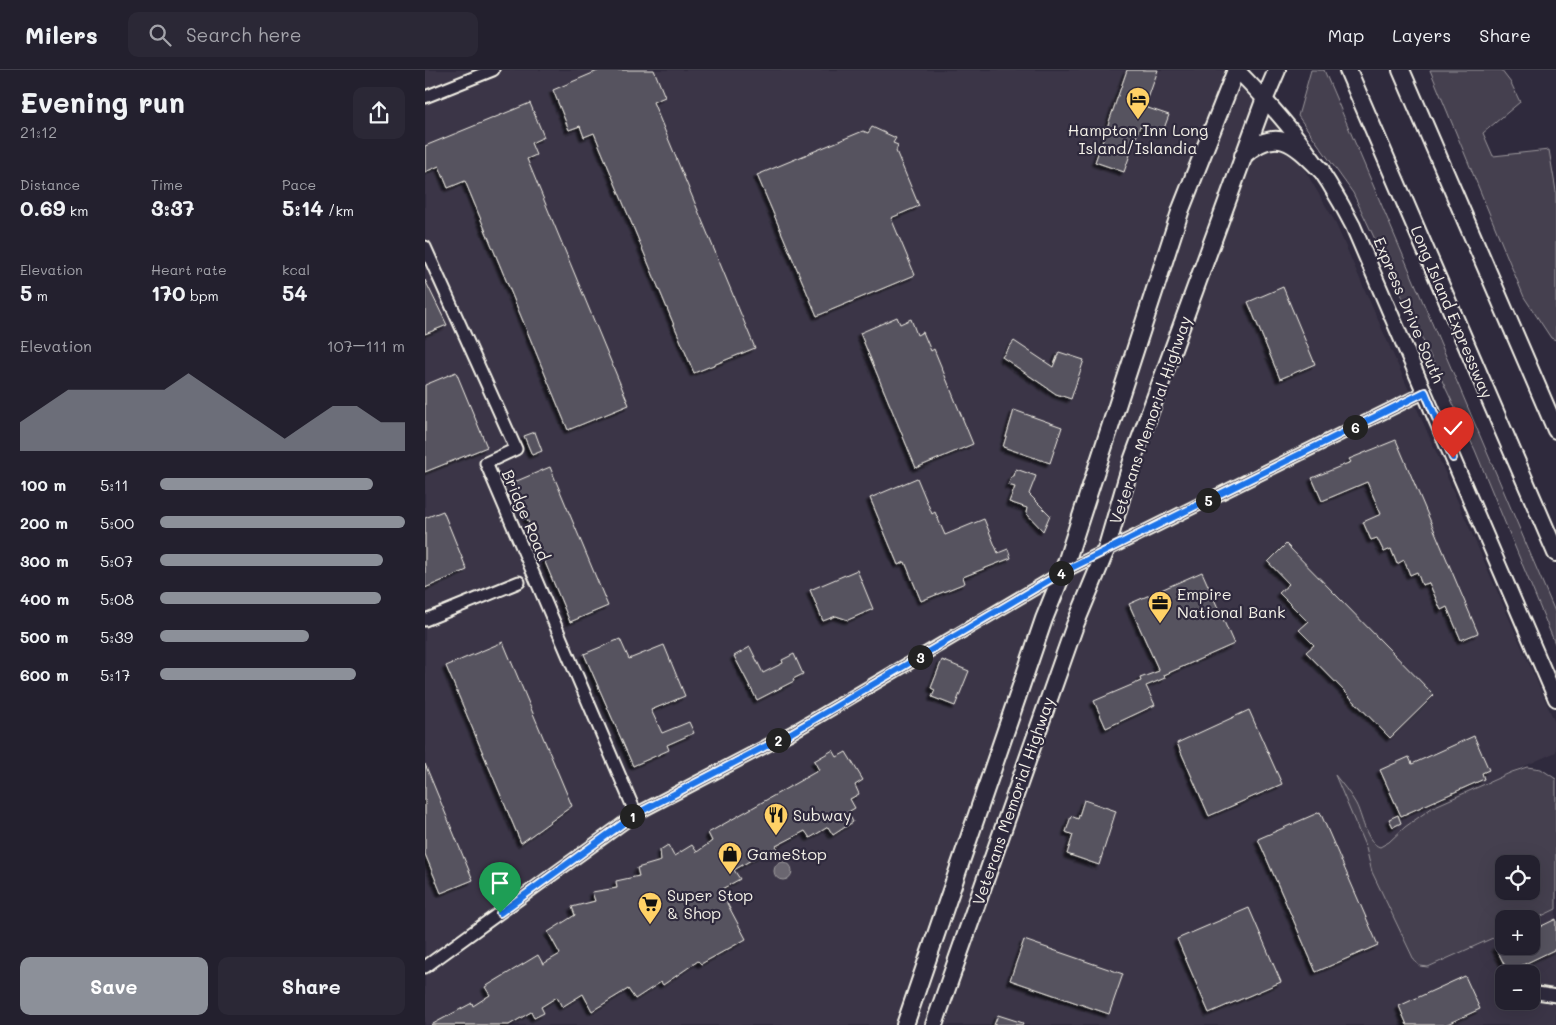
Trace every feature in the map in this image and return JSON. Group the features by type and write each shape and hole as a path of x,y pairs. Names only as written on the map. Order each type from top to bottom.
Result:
{"highway":[{"name":"Veterans Memorial Highway","path":"905,1025 1037,637 1063,572 1181,210 1237,70"},
{"name":"Veterans Memorial Highway","path":"934,1025 1075,624 1106,550 1132,461 1243,156 1277,70"},
{"name":"Long Island Expressway","path":"1348,70 1556,553"},
{"path":"1401,70 1556,430"},
{"path":"1243,156 1257,144 1276,139 1295,146 1321,170"}],"main road":[{"name":"Express Drive South","path":"1237,70 1265,98 1301,140 1321,170 1353,226 1556,699"}],"street":[{"path":"425,98 493,70"},
{"name":"Bridge Road","path":"425,247 516,449 486,463 636,814"},
{"path":"425,967 636,814 791,733 1063,572 1425,392"},
{"path":"425,620 519,582"},
{"path":"1540,993 1556,996"}],"shaded area":[{"path":"425,70 1235,70 1277,123 1334,220 1556,725 1556,752 1433,807 1372,872 1415,962 1420,966 1428,967 1495,937 1495,955 1540,955 1540,917 1556,909 1556,1025 425,1025"},
{"path":"1311,70 1324,70 1556,614 1556,646 1475,450 1353,193 1298,116"},
{"path":"1430,70 1501,70 1511,83 1520,102 1483,133 1493,156 1549,150 1556,191 1556,340 1551,338 1524,297"},
{"path":"1527,767 1541,769 1556,779 1556,909 1540,917 1540,910 1495,910 1495,937 1428,967 1420,966 1415,962 1372,872 1366,848 1335,775 1356,804 1371,840 1380,847 1433,807"},
{"path":"783,862 789,865 792,871 789,877 783,880 777,877 774,871 777,865"}],"building":[{"path":"600,70 654,70 665,97 653,102 755,348 694,373 594,133 584,137 580,126 569,130 553,90"},
{"name":"Hampton Inn Long Island/Islandia","path":"1127,70 1158,70 1145,107 1169,115 1162,134 1140,126 1124,172 1095,162"},
{"path":"530,103 544,137 531,143 536,155 527,159 629,405 568,430 465,181 448,188 439,166 425,172 425,146"},
{"path":"872,127 896,138 893,143 898,145 896,151 919,206 891,218 915,275 817,316 757,175 863,131 868,133"},
{"path":"425,280 447,325 425,334"},
{"path":"1283,287 1315,364 1280,379 1248,302"},
{"path":"897,317 900,324 911,319 917,335 923,332 931,351 934,349 973,444 916,468 860,333"},
{"path":"1014,341 1053,367 1059,352 1084,360 1071,399 1056,394 1002,357"},
{"path":"456,372 487,447 425,472 425,385"},
{"path":"1014,410 1062,427 1050,463 1003,447"},
{"path":"535,432 542,451 532,455 524,436"},
{"path":"1396,440 1478,633 1461,640 1447,607 1441,610 1429,583 1422,585 1417,572 1410,575 1404,560 1397,564 1391,549 1384,552 1377,538 1371,540 1363,522 1381,514 1367,482 1322,501 1312,478 1351,462 1349,459"},
{"path":"550,467 608,606 570,622 512,483"},
{"path":"1016,469 1036,476 1029,494 1050,515 1043,531 1026,513 1027,508 1009,502 1015,487 1008,485"},
{"path":"917,478 932,514 935,512 945,535 984,519 998,553 1008,549 1011,558 963,577 965,583 921,601 905,562 898,565 870,498"},
{"path":"443,511 467,570 425,588 425,518"},
{"path":"1286,544 1434,695 1390,738 1306,652 1314,645 1299,630 1308,622 1279,593 1289,584 1268,562"},
{"path":"857,570 873,609 848,620 836,616 823,621 810,590"},
{"name":"Empire National Bank","path":"1202,572 1234,644 1164,675 1165,678 1146,686 1155,705 1106,728 1094,701 1141,681 1140,678 1159,671 1129,604"},
{"path":"620,639 629,659 664,645 685,696 651,710 662,733 689,722 694,733 667,745 669,750 633,766 584,654"},
{"path":"503,642 572,806 521,843 446,666"},
{"path":"750,647 763,673 783,663 782,660 794,654 803,674 793,679 794,681 757,700 734,656"},
{"path":"942,660 969,671 955,706 932,697 935,690 931,688"},
{"path":"1249,710 1282,784 1209,816 1177,743"},
{"path":"1474,736 1489,770 1482,773 1484,779 1401,816 1380,770 1409,757 1412,764"},
{"path":"833,750 837,757 846,752 863,780 855,785 859,794 850,799 855,808 848,812 853,822 833,835 828,827 810,838 805,831 776,846 778,849 767,855 765,852 734,870 740,879 720,890 746,939 701,964 698,961 663,985 661,982 635,999 628,989 592,1011 583,994 562,1007 557,997 541,1007 544,1013 534,1018 531,1012 509,1025 431,1025 472,1003 473,1006 490,995 485,987 538,955 543,964 560,954 548,932 575,915 572,907 595,901 592,892 617,888 616,881 639,876 637,868 661,861 660,850 668,845 674,856 692,845 697,852 712,841 708,833 819,770 814,761"},
{"path":"425,764 473,880 441,893 425,854"},
{"path":"1084,800 1116,811 1099,865 1067,854 1073,835 1066,832 1071,816 1078,819"},
{"path":"1320,812 1378,945 1316,972 1258,839"},
{"path":"1398,815 1401,823 1393,827 1389,819"},
{"path":"1249,908 1281,982 1209,1013 1177,939"},
{"path":"1556,919 1556,949 1523,965 1504,965 1500,955 1540,955 1540,927"},
{"path":"1024,940 1123,974 1109,1014 1010,980"},
{"path":"1465,976 1480,1009 1445,1025 1407,1025 1399,1006"},
{"path":"998,1015 1023,1023 1022,1025 994,1025"}],"place":[{"name":"Hampton Inn Long Island/Islandia","path":"1138,120"},
{"name":"Empire National Bank","path":"1160,624"},
{"name":"Subway","path":"776,836"},
{"name":"GameStop","path":"730,875"},
{"name":"Super Stop & Shop","path":"650,925"}],"route":[{"path":"500,913 607,833 636,814 791,733 1063,572 1425,392 1453,458"}]}
